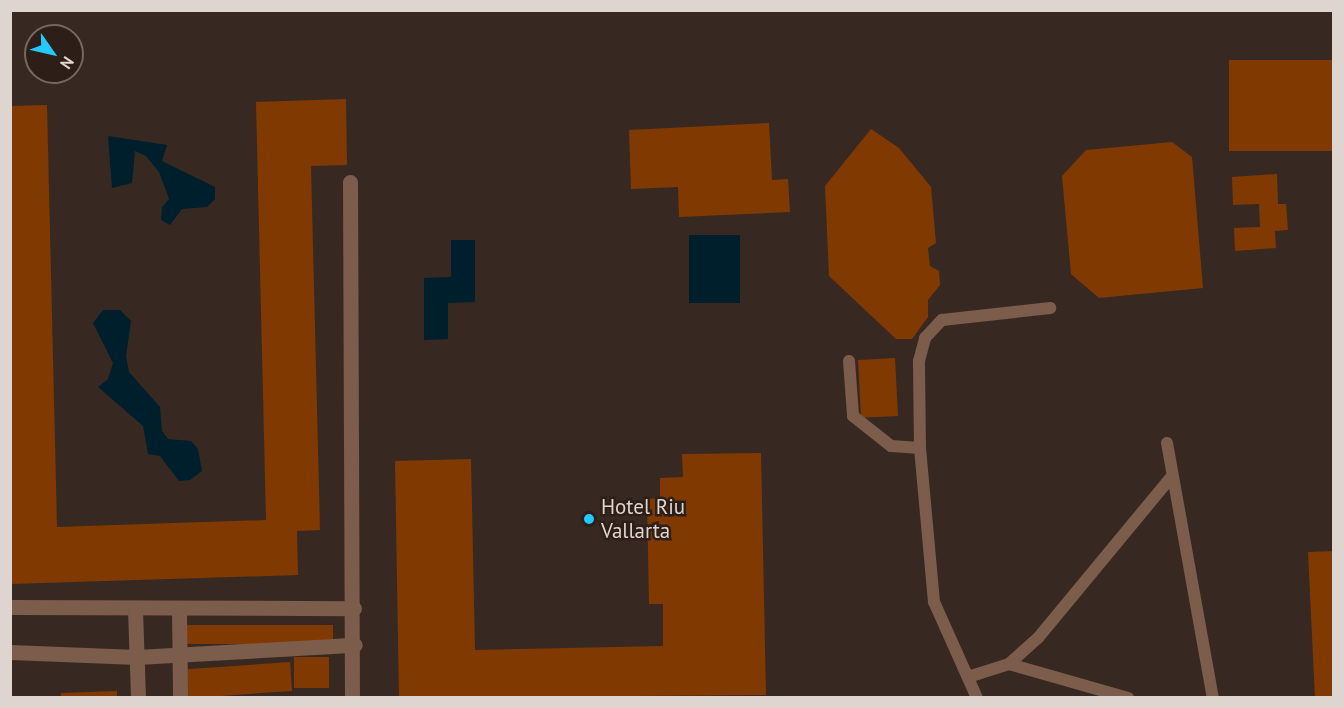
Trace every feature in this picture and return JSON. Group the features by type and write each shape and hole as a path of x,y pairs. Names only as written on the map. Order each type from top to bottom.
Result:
{"street":[{"path":"350,182 350,517 355,645 352,698"},
{"path":"10,607 135,610 354,608"},
{"path":"135,610 138,698"},
{"path":"179,610 180,698"},
{"path":"10,652 137,657 355,645"}],"lane":[{"path":"977,698 934,602 920,448 920,361 924,338 942,320 1050,308"},
{"path":"849,361 853,416 891,446 920,448"},
{"path":"1167,443 1171,477 1213,698"},
{"path":"968,677 1009,664 1038,638 1171,477"},
{"path":"1009,664 1128,698"}],"water":[{"path":"108,136 167,145 162,161 215,187 215,199 207,207 182,209 170,225 161,220 162,207 169,199 159,172 146,156 135,151 132,183 112,188"},
{"path":"689,235 740,235 740,303 689,303"},
{"path":"451,240 475,240 475,302 448,303 448,339 424,340 424,278 451,277"},
{"path":"103,310 120,310 131,321 126,356 129,372 160,407 162,431 168,439 191,441 198,449 202,471 190,480 179,481 160,456 148,454 143,426 98,387 108,379 113,363 93,323"}],"building":[{"path":"1229,60 1334,60 1334,151 1229,151"},
{"path":"346,99 347,165 311,166 320,530 297,531 298,575 10,584 10,106 47,105 57,527 266,520 256,102"},
{"path":"769,123 772,180 788,179 790,212 679,217 678,187 631,189 629,130"},
{"path":"871,129 899,148 931,187 936,243 928,248 930,266 939,271 940,285 928,300 928,317 912,339 896,339 829,276 825,186"},
{"path":"1172,142 1192,157 1203,288 1099,298 1071,274 1062,176 1086,150"},
{"path":"1277,174 1278,204 1286,204 1288,230 1275,231 1276,248 1235,251 1234,228 1260,227 1259,204 1233,205 1232,177"},
{"path":"895,358 898,416 861,418 858,360"},
{"path":"761,453 766,695 399,698 395,461 471,459 475,650 663,646 663,604 649,604 647,499 660,498 660,478 683,477 682,454"},
{"path":"1334,551 1334,698 1315,698 1308,552"},
{"path":"184,625 333,625 333,644 184,644"},
{"path":"294,657 329,657 329,688 294,688"},
{"path":"290,662 292,691 188,698 186,669"},
{"path":"117,691 117,698 61,698 61,693"}],"place":[{"name":"Hotel Riu Vallarta","path":"589,519"}]}
